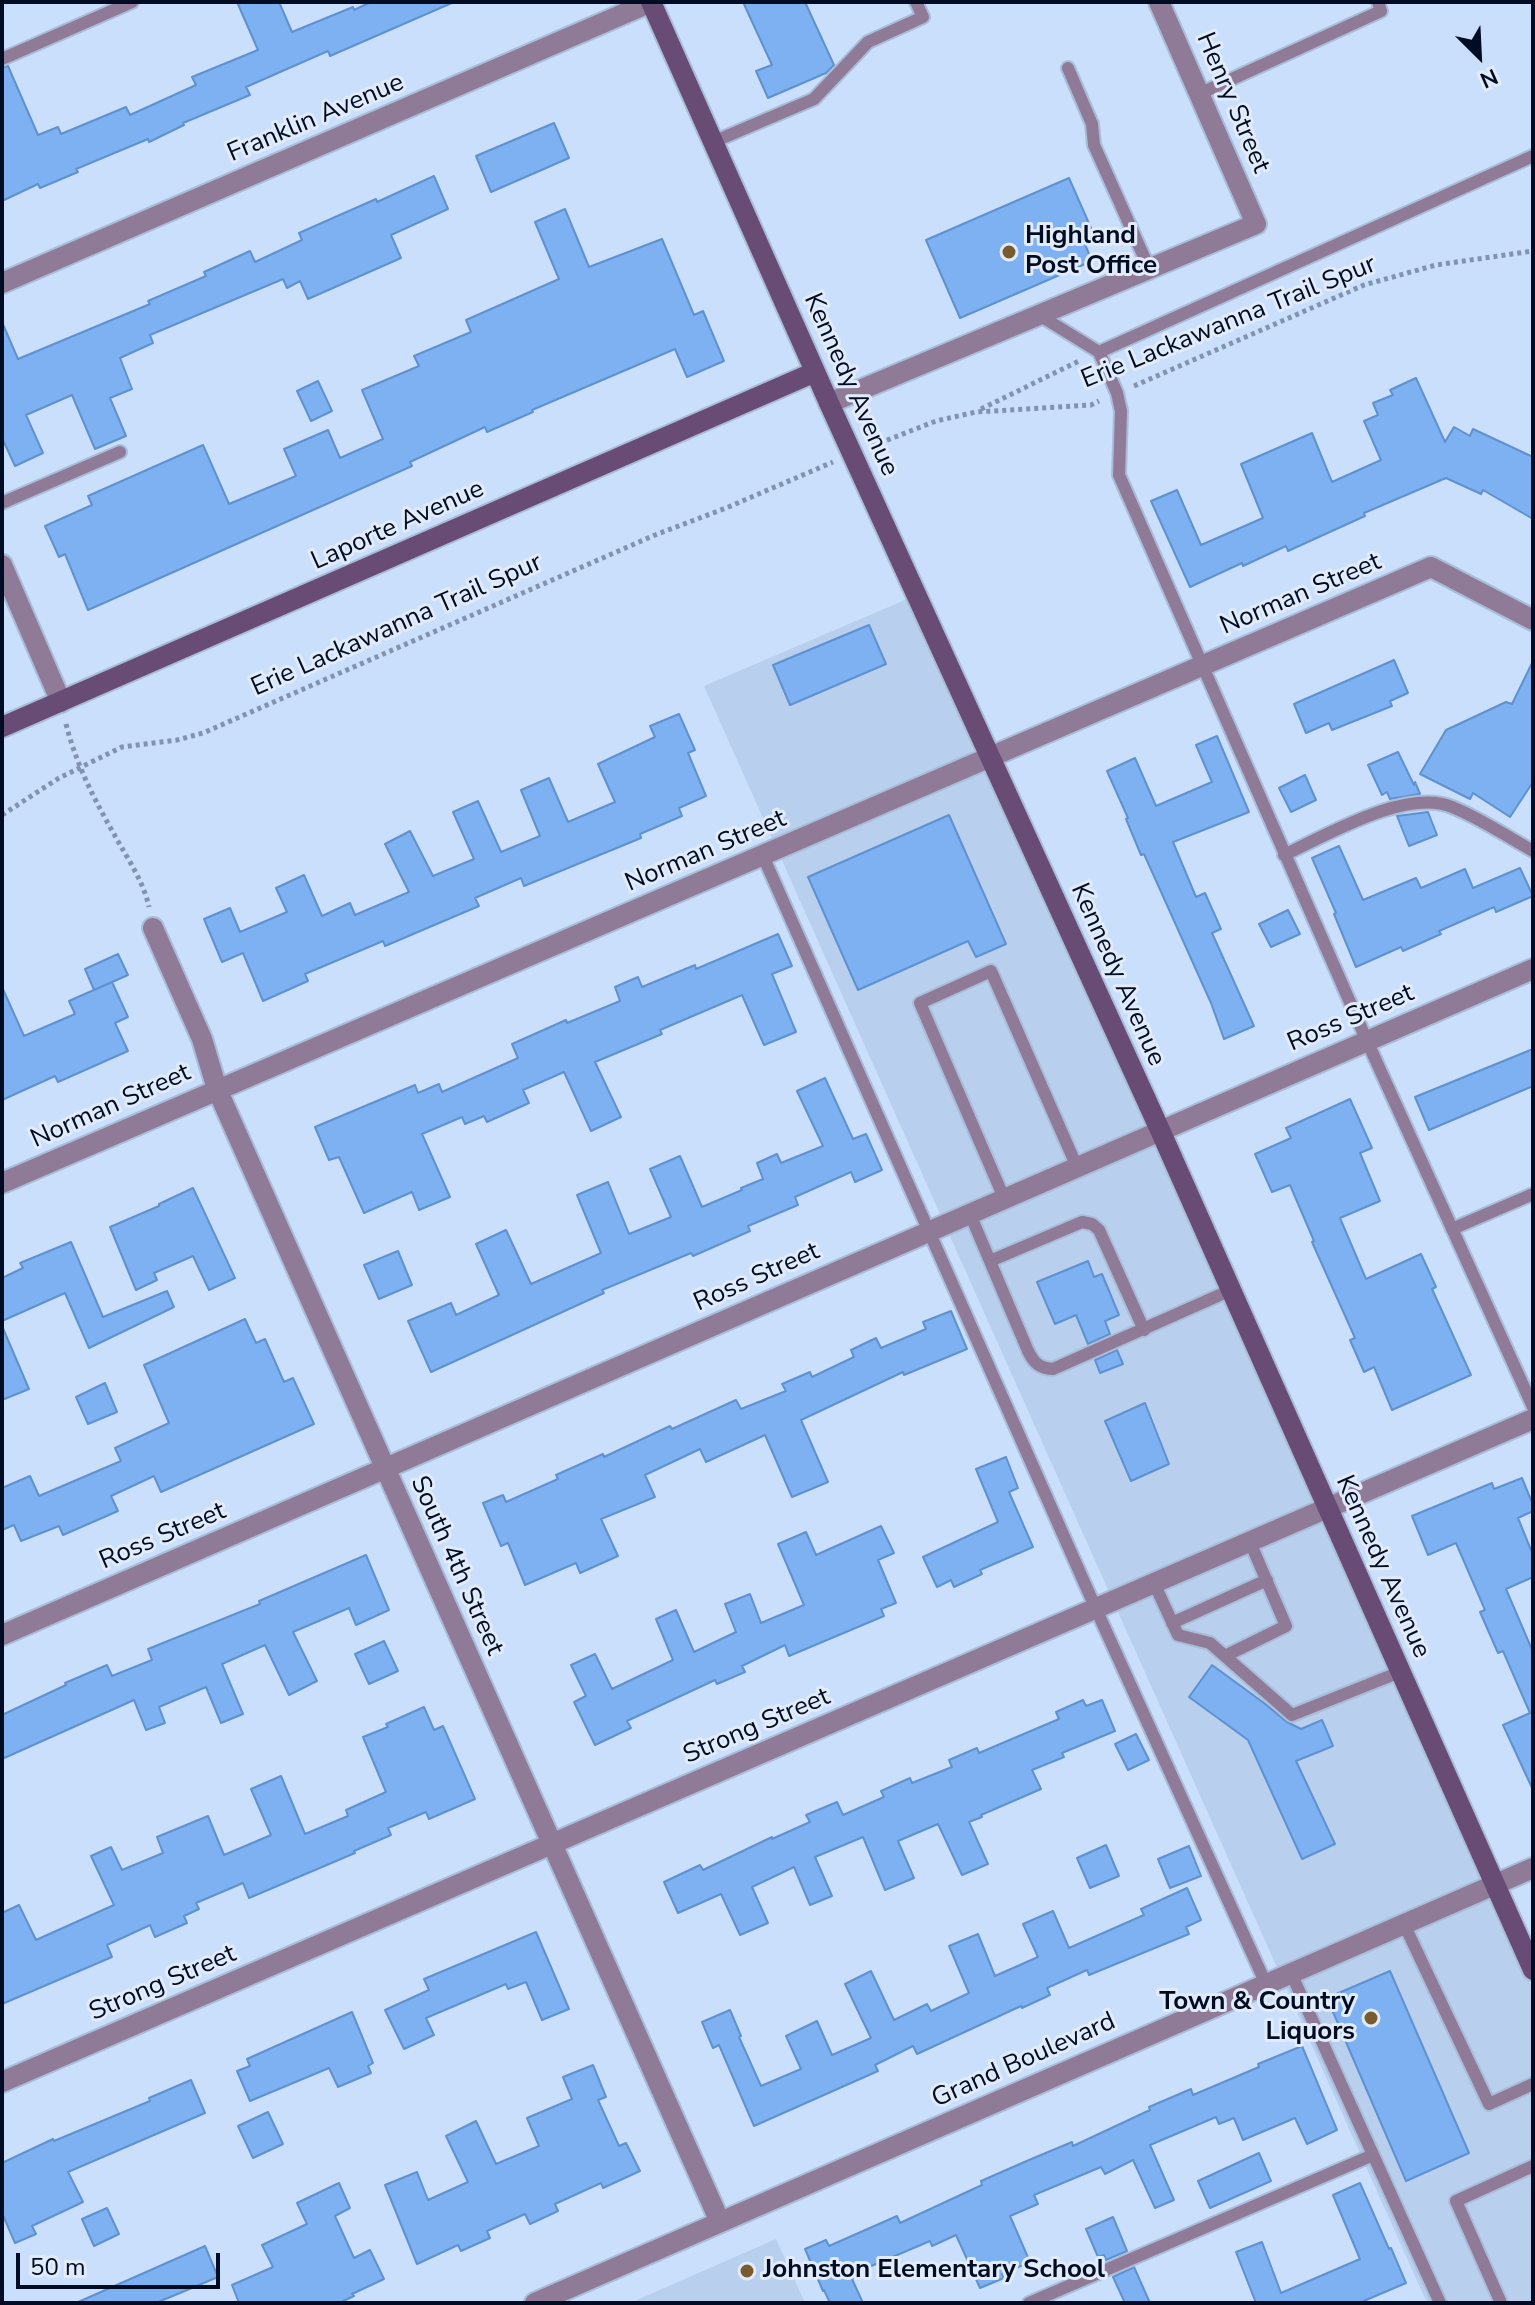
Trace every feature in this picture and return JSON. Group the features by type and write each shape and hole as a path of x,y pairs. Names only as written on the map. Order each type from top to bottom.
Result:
{"street":[{"name":"Kennedy Avenue","path":"651,2 815,372 1160,1130 1533,1970"},
{"name":"Franklin Avenue","path":"2,283 651,2"},
{"name":"Henry Street","path":"1149,268 1256,224 1159,2"},
{"path":"829,403 1149,268"},
{"name":"Laporte Avenue","path":"2,727 815,372"},
{"path":"2,565 61,702"},
{"name":"Norman Street","path":"2,1183 1431,567 1533,620"},
{"name":"South 4th Street","path":"153,928 202,1039 217,1089 720,2222"},
{"name":"Ross Street","path":"2,1635 1533,969"},
{"name":"Strong Street","path":"2,2082 1533,1419"},
{"name":"Grand Boulevard","path":"535,2303 1533,1868"}],"lane":[{"path":"2,59 132,2"},
{"path":"713,142 814,99 868,42 923,17 916,2"},
{"path":"1199,94 1381,11 1378,2"},
{"path":"1068,68 1092,124 1094,145 1149,268"},
{"path":"1099,352 1533,156"},
{"path":"1039,315 1099,352 1117,393 1121,411 1119,475 1284,855 1533,1407"},
{"path":"2,503 120,452"},
{"path":"1284,855 1390,807 1419,801 1449,805 1533,851"},
{"path":"763,856 1096,1609 1266,1984"},
{"path":"1004,1198 920,1003 991,971 1077,1167"},
{"path":"1452,1229 1533,1194"},
{"path":"970,1214 1028,1351 1043,1368 1053,1369 1231,1290"},
{"path":"990,1261 1082,1222 1092,1224 1099,1230 1144,1330"},
{"path":"1225,1656 1286,1626 1250,1542"},
{"path":"1172,1623 1267,1580"},
{"path":"1154,1583 1178,1635 1210,1643 1292,1715 1400,1672"},
{"path":"1404,1924 1489,2104 1533,2084"},
{"path":"1291,1973 1440,2303"},
{"path":"1029,2303 1373,2155"},
{"path":"1501,2303 1456,2201 1533,2166"}],"path":[{"name":"Erie Lackawanna Trail Spur","path":"894,438 936,421 976,412 1091,405 1364,285 1436,265 1533,251"},
{"path":"976,412 1099,352"},
{"name":"Erie Lackawanna Trail Spur","path":"2,815 79,767 122,747 177,740 203,733 655,535 811,472"},
{"path":"61,702 79,767 143,886 153,928"}],"shaded area":[{"path":"912,597 1533,1990 1533,2303 1427,2303 704,686"},
{"name":"Johnston Elementary School","path":"776,2239 805,2303 630,2303"}],"building":[{"path":"237,2 279,2 292,32 371,2 454,2 330,56 328,51 246,87 250,95 183,123 149,142 148,139 76,169 78,172 40,188 38,184 2,201 2,68 8,66 38,135 58,127 61,134 126,107 130,115 196,85 192,77 258,50"},
{"path":"743,2 805,2 834,65 826,73 768,98 756,71 772,65"},
{"path":"554,123 569,158 491,192 476,156"},
{"path":"434,176 448,209 391,235 401,258 308,299 300,281 287,288 283,279 150,335 153,343 120,358 132,389 110,398 126,436 95,449 72,395 26,415 43,453 15,466 2,438 2,322 18,359 150,304 148,301 206,276 204,272 250,251 255,262 302,240 299,233"},
{"name":"Highland Post Office","path":"1069,178 1095,237 1084,242 1092,261 960,318 926,240"},
{"path":"565,209 589,267 662,239 694,315 703,311 724,361 687,377 675,349 487,432 485,427 410,462 412,466 88,610 65,554 59,557 45,526 92,505 88,496 203,445 229,504 296,476 284,449 328,430 340,458 383,439 362,390 419,366 414,356 471,332 466,320 559,279 535,222"},
{"path":"1416,378 1445,442 1454,427 1470,436 1473,429 1533,457 1533,519 1483,490 1481,494 1446,478 1364,513 1365,516 1288,551 1286,546 1190,587 1151,501 1177,490 1201,545 1263,518 1241,464 1312,433 1332,482 1381,460 1364,421 1378,415 1373,403 1393,395 1390,390"},
{"path":"318,381 332,411 311,421 297,391"},
{"path":"869,625 886,664 790,705 773,665"},
{"path":"1394,660 1408,693 1390,701 1392,706 1332,730 1329,723 1306,733 1294,704"},
{"path":"1533,661 1533,782 1510,817 1473,793 1470,799 1420,774 1446,730 1506,702 1512,704"},
{"path":"679,714 695,750 688,753 706,796 679,808 682,816 640,834 641,838 524,886 521,878 475,898 479,906 385,946 383,941 305,974 308,981 263,1001 243,953 222,962 204,919 230,908 240,932 287,912 276,888 304,875 322,916 350,903 355,915 409,892 385,844 410,831 433,876 474,859 453,812 478,801 501,852 540,836 521,790 549,778 568,822 615,802 598,764 655,737 650,726"},
{"path":"1217,736 1249,812 1173,842 1196,897 1205,893 1221,929 1212,933 1254,1026 1224,1039 1211,1003 1144,854 1141,855 1107,771 1135,758 1156,806 1212,782 1196,745"},
{"path":"1398,752 1420,794 1390,799 1387,792 1382,795 1368,765"},
{"path":"1305,775 1316,800 1291,812 1279,788"},
{"path":"1428,812 1437,835 1409,846 1397,816"},
{"path":"949,815 1006,944 976,957 968,941 858,990 808,877"},
{"path":"1339,846 1363,900 1416,878 1421,888 1465,869 1473,888 1520,868 1533,896 1496,912 1494,907 1403,951 1401,947 1356,967 1312,858"},
{"path":"1288,910 1300,934 1271,947 1259,924"},
{"path":"778,934 792,966 772,974 796,1032 764,1045 742,995 595,1062 621,1117 591,1131 564,1072 523,1090 529,1103 487,1122 484,1116 465,1124 462,1117 422,1134 450,1197 419,1210 412,1192 364,1213 339,1157 329,1160 315,1127 415,1085 418,1093 439,1084 442,1092 518,1058 512,1044 620,1001 615,987 638,977 642,987 695,965 696,969"},
{"path":"118,954 128,975 94,990 85,969"},
{"path":"112,982 128,1017 115,1023 128,1051 58,1082 55,1076 2,1100 2,987 24,1036 75,1014 69,1001"},
{"path":"1533,1049 1533,1086 1429,1130 1415,1097"},
{"path":"825,1078 853,1139 866,1134 882,1170 855,1182 851,1172 795,1197 798,1205 748,1226 750,1231 602,1290 604,1293 431,1372 408,1321 451,1303 456,1315 499,1295 476,1244 506,1230 531,1284 601,1253 577,1195 608,1182 629,1234 671,1217 650,1169 680,1156 702,1207 742,1190 763,1179 757,1163 777,1154 781,1163 823,1146 797,1091"},
{"path":"1350,1099 1372,1148 1360,1153 1380,1201 1340,1218 1366,1279 1421,1254 1436,1287 1432,1289 1471,1375 1392,1410 1374,1367 1364,1372 1350,1340 1355,1338 1290,1185 1272,1192 1255,1154 1291,1138 1286,1128"},
{"path":"193,1188 235,1278 209,1290 193,1256 154,1273 157,1280 136,1290 110,1227"},
{"path":"71,1242 103,1317 167,1291 174,1307 89,1348 65,1293 2,1321 2,1278 23,1268 20,1263"},
{"path":"398,1251 412,1285 379,1299 364,1265"},
{"path":"1088,1261 1094,1277 1102,1274 1119,1315 1105,1321 1110,1334 1088,1344 1076,1315 1055,1324 1037,1282"},
{"path":"951,1311 967,1349 904,1375 903,1372 801,1420 828,1482 792,1497 765,1435 706,1462 700,1449 645,1475 655,1497 601,1519 618,1556 580,1573 576,1563 525,1585 508,1543 501,1546 483,1503 503,1495 506,1502 558,1479 556,1475 603,1454 604,1457 736,1400 741,1409 786,1391 782,1384 810,1372 812,1377 854,1357 851,1350 876,1338 881,1348 926,1329 923,1322"},
{"path":"245,1319 256,1343 265,1339 284,1382 293,1378 314,1424 161,1492 154,1476 111,1496 118,1511 63,1535 59,1526 21,1541 14,1525 2,1530 2,1488 30,1476 39,1496 121,1461 115,1448 169,1423 144,1365"},
{"path":"2,1326 29,1389 2,1400"},
{"path":"1117,1350 1123,1364 1100,1373 1095,1360"},
{"path":"105,1383 117,1412 88,1424 76,1397"},
{"path":"1145,1403 1169,1464 1131,1481 1105,1421"},
{"path":"1006,1457 1018,1488 1009,1492 1033,1547 980,1570 982,1574 954,1587 951,1580 937,1587 923,1557 998,1522 976,1469"},
{"path":"1522,1478 1533,1511 1518,1518 1533,1555 1533,1577 1506,1589 1533,1652 1533,1790 1503,1725 1530,1713 1503,1651 1498,1653 1480,1612 1485,1610 1456,1543 1428,1555 1412,1516 1492,1483 1494,1489"},
{"path":"881,1526 894,1553 878,1560 896,1603 881,1609 884,1616 789,1656 785,1645 742,1666 745,1672 717,1684 715,1680 627,1721 631,1728 595,1745 574,1702 586,1696 571,1665 595,1654 612,1689 673,1660 656,1619 676,1610 694,1652 736,1632 725,1604 750,1594 761,1623 804,1605 778,1544 806,1532 816,1555"},
{"path":"366,1555 389,1610 356,1625 349,1608 293,1632 317,1681 289,1695 265,1645 222,1664 243,1714 221,1723 206,1687 159,1707 165,1723 146,1730 134,1700 2,1759 2,1715 107,1665 112,1676 152,1660 148,1649 260,1604 259,1601"},
{"path":"384,1641 398,1671 369,1684 355,1654"},
{"path":"1212,1665 1287,1722 1301,1729 1322,1720 1333,1746 1296,1761 1335,1844 1302,1859 1248,1740 1189,1697"},
{"path":"1083,1700 1086,1706 1102,1700 1115,1731 1062,1753 1064,1757 1032,1770 1041,1789 969,1822 988,1864 962,1875 938,1824 898,1841 914,1878 885,1890 863,1837 815,1857 832,1896 810,1905 794,1867 752,1887 768,1923 740,1935 721,1894 678,1913 664,1882 700,1865 703,1870 810,1822 806,1815 837,1802 843,1815 884,1797 881,1791 910,1778 912,1783 952,1767 949,1760 977,1748 979,1753 1059,1719 1056,1712"},
{"path":"424,1707 434,1730 443,1726 475,1799 429,1819 426,1812 388,1828 391,1835 249,1898 243,1883 196,1903 199,1909 184,1916 187,1923 155,1937 150,1925 107,1945 112,1957 2,2004 2,1913 19,1905 36,1940 114,1905 91,1856 111,1847 122,1870 163,1853 157,1837 208,1816 224,1855 271,1835 251,1789 281,1776 305,1834 348,1816 346,1810 386,1792 363,1737"},
{"path":"1136,1734 1149,1760 1128,1770 1115,1744"},
{"path":"1106,1845 1119,1876 1090,1888 1077,1858"},
{"path":"1189,1846 1201,1876 1170,1888 1158,1859"},
{"path":"1187,1888 1201,1920 1186,1927 1189,1934 1089,1975 1087,1970 1047,1988 1050,1995 917,2054 913,2046 875,2065 878,2071 754,2126 719,2045 713,2048 702,2022 730,2010 761,2086 801,2069 786,2036 817,2021 832,2055 871,2038 845,1984 871,1971 894,2020 927,2004 931,2011 969,1993 949,1946 978,1934 995,1976 1038,1957 1023,1924 1053,1911 1069,1948 1144,1915 1141,1909"},
{"path":"536,1932 569,2009 542,2020 526,1982 508,1989 506,1984 426,2018 434,2035 404,2049 385,2010 429,1990 424,1979"},
{"path":"1390,1971 1469,2153 1406,2181 1327,1998"},
{"path":"352,2012 373,2063 368,2066 371,2073 338,2087 329,2068 250,2101 237,2071 250,2066 247,2059"},
{"path":"1302,2046 1337,2130 1307,2144 1295,2118 1243,2140 1234,2118 1219,2124 1216,2117 1150,2145 1174,2200 1155,2208 1133,2160 1105,2174 1101,2167 1034,2195 1038,2204 1010,2216 1030,2262 1002,2274 1004,2278 980,2288 956,2235 932,2246 930,2241 862,2270 864,2274 852,2279 863,2303 830,2303 823,2291 805,2249 826,2240 829,2246 897,2216 900,2223 982,2185 981,2181 1072,2142 1073,2146 1150,2110 1149,2107 1191,2089 1193,2095"},
{"path":"593,2065 606,2097 598,2100 619,2146 626,2143 640,2171 603,2188 601,2183 555,2204 558,2211 530,2224 525,2214 487,2231 490,2238 461,2251 458,2245 417,2264 385,2185 417,2172 428,2200 468,2182 446,2136 476,2121 496,2164 539,2146 527,2118 572,2099 563,2077"},
{"path":"191,2080 205,2113 68,2172 83,2202 32,2226 36,2234 15,2243 2,2213 2,2163 53,2139 150,2101 149,2098"},
{"path":"268,2112 283,2144 253,2158 238,2126"},
{"path":"1259,2153 1271,2181 1210,2208 1198,2181"},
{"path":"339,2183 350,2208 335,2216 354,2258 370,2250 384,2279 339,2303 239,2303 232,2285 273,2267 262,2245 307,2224 297,2203"},
{"path":"1360,2183 1406,2283 1359,2303 1256,2303 1236,2252 1262,2242 1281,2293 1360,2259 1333,2195"},
{"path":"107,2208 119,2234 94,2246 82,2219"},
{"path":"1113,2217 1127,2251 1106,2260 1104,2255 1098,2257 1086,2229"},
{"path":"205,2246 218,2277 156,2303 76,2303"},
{"path":"1134,2267 1150,2303 1125,2303 1113,2277"}],"place":[{"name":"Highland Post Office","path":"1009,252"},
{"name":"Town & Country Liquors","path":"1371,2018"},
{"name":"Johnston Elementary School","path":"747,2271"}]}
